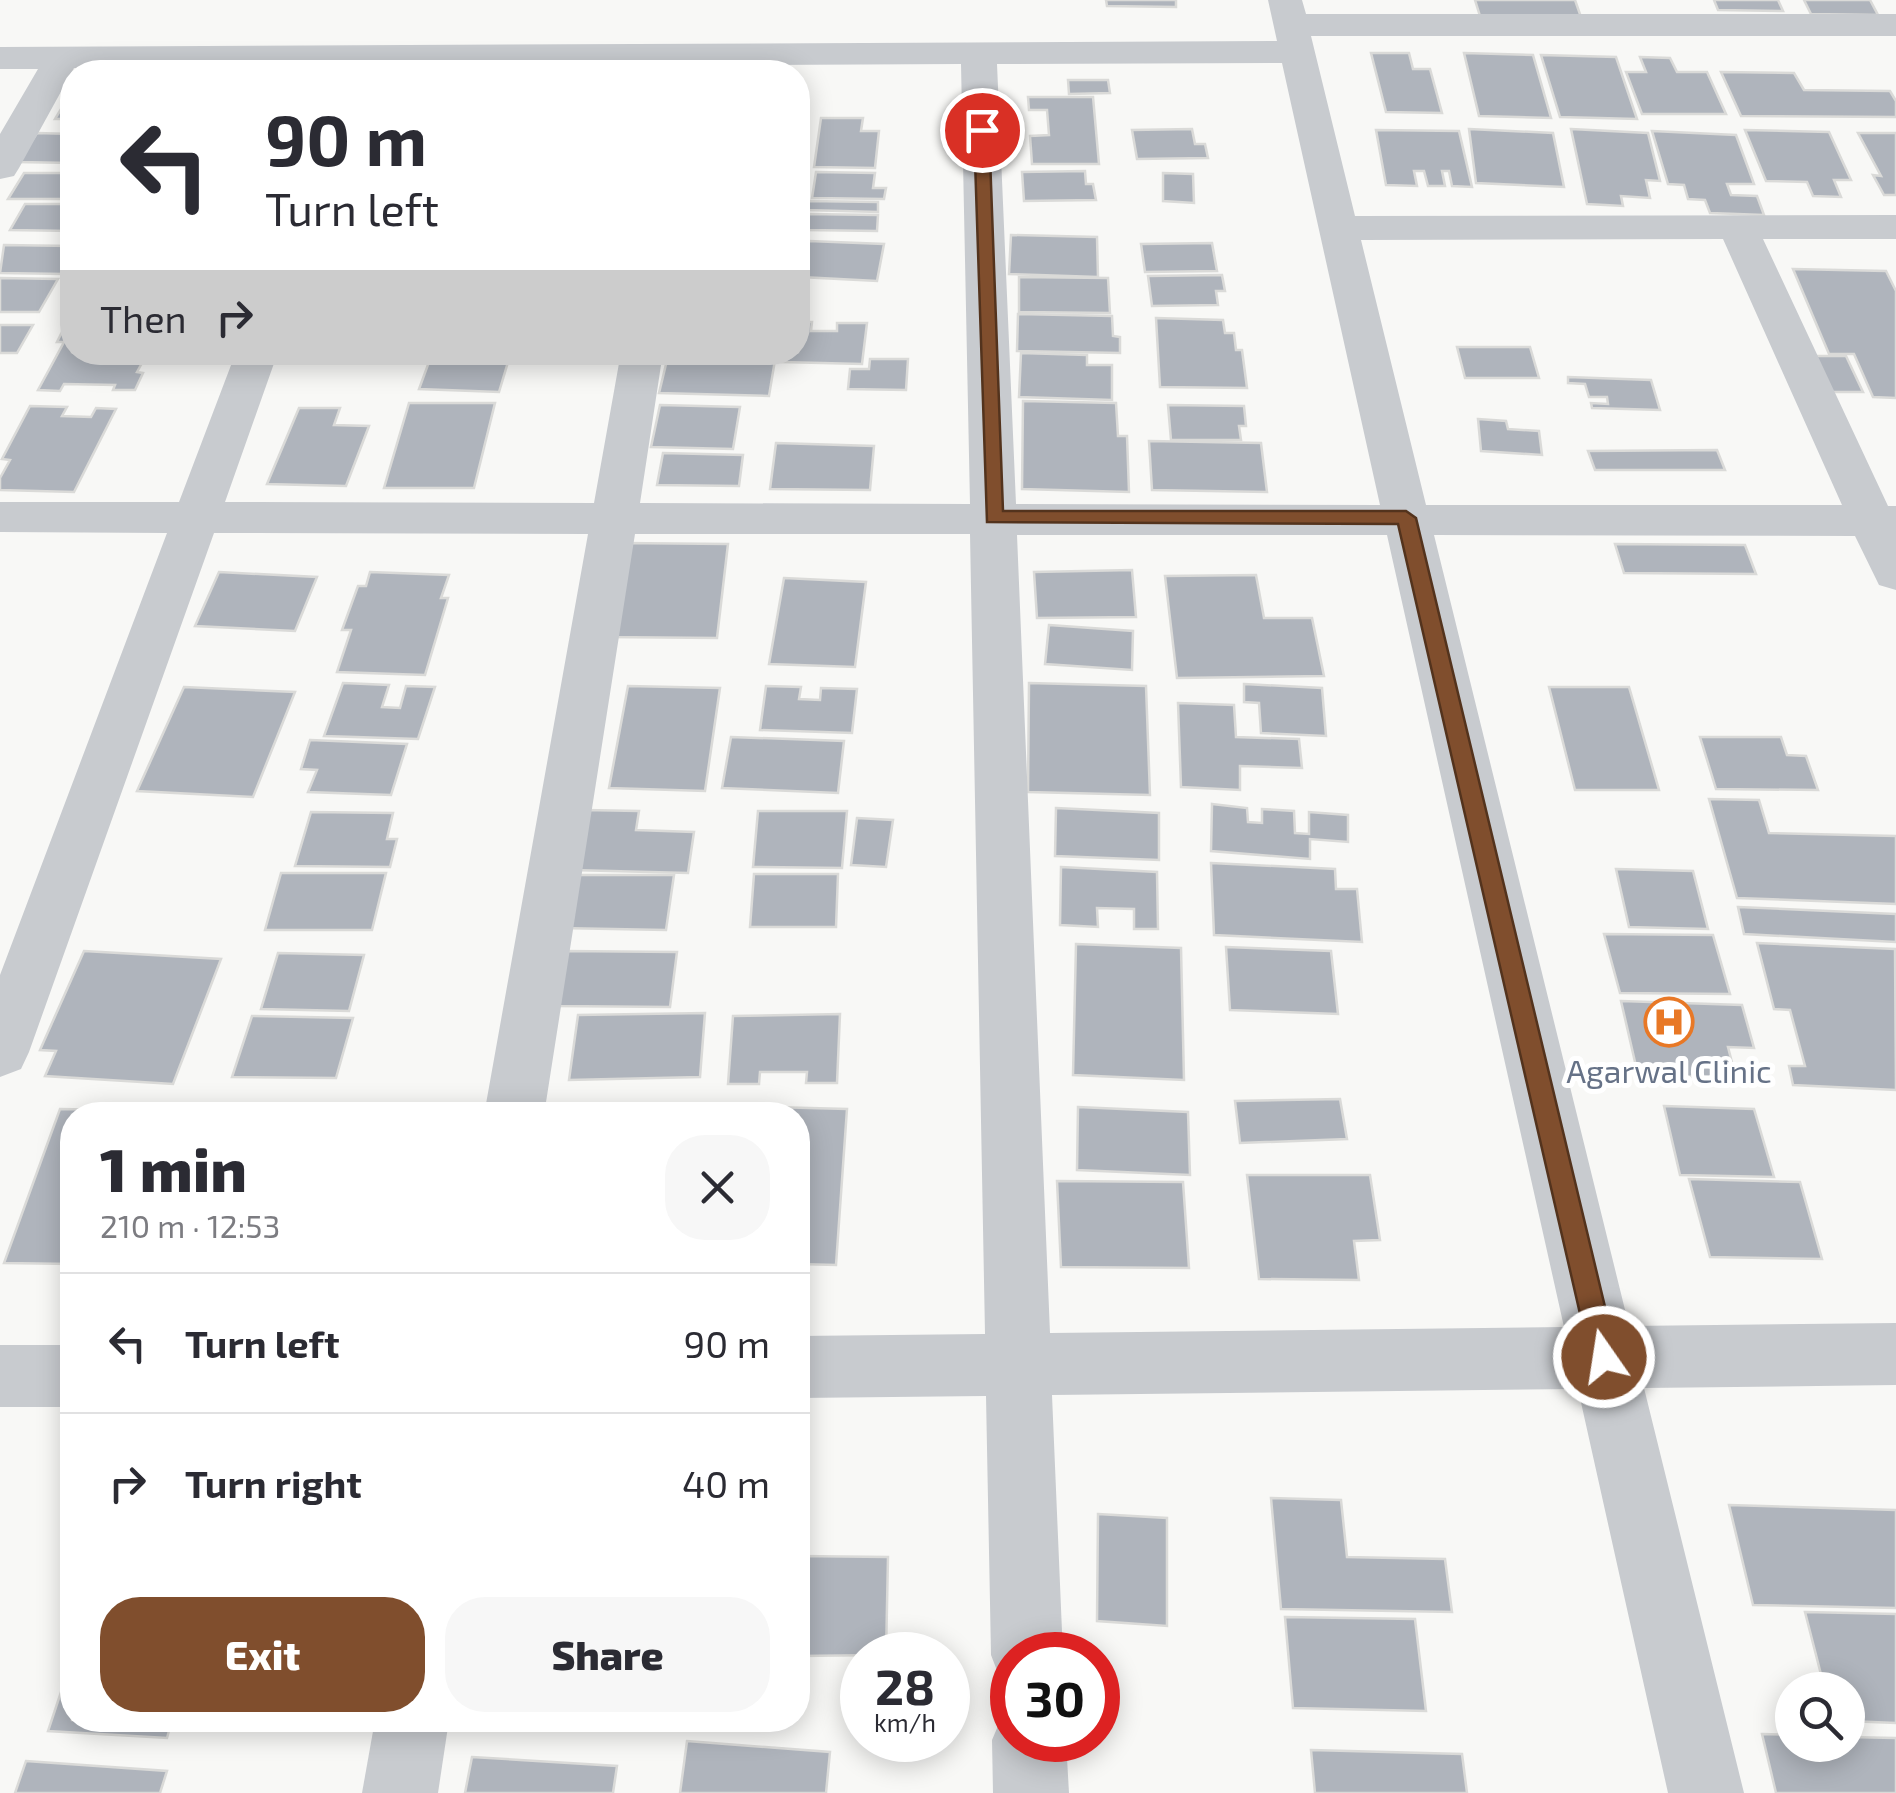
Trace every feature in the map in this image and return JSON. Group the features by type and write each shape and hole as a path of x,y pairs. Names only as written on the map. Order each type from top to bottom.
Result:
{"street":[{"path":"777,60 979,53 1292,26 1676,13 1896,25"},
{"path":"1292,26 1706,1793"},
{"path":"979,53 1026,1632"},
{"path":"0,58 191,60"},
{"path":"0,168 60,61"},
{"path":"1737,227 1884,521 1896,574"},
{"path":"1338,228 1896,227"},
{"path":"0,1052 253,365"},
{"path":"516,1102 640,365"},
{"path":"0,517 1884,521"},
{"path":"810,1367 1896,1354"},
{"path":"0,1376 60,1376"},
{"path":"400,1793 410,1732"},
{"path":"1030,1762 1031,1793"}],"building":[{"path":"1106,0 1176,0 1176,7 1107,6"},
{"path":"1475,0 1575,0 1581,17 1480,16"},
{"path":"1714,0 1778,0 1783,11 1718,10"},
{"path":"1804,0 1870,0 1878,15 1811,14"},
{"path":"1371,53 1409,53 1413,69 1430,69 1442,113 1386,112"},
{"path":"1464,53 1533,55 1551,118 1479,116"},
{"path":"1541,55 1616,57 1637,119 1560,117"},
{"path":"1640,57 1670,58 1677,72 1707,72 1726,114 1642,114 1626,72 1646,72"},
{"path":"1721,72 1794,73 1804,90 1890,91 1896,101 1896,117 1741,116"},
{"path":"1068,80 1108,80 1110,93 1069,94"},
{"path":"1028,97 1093,97 1099,164 1032,164 1030,136 1049,135 1047,110 1029,110"},
{"path":"821,118 863,118 861,131 879,131 875,168 814,167"},
{"path":"1192,129 1195,144 1205,144 1208,158 1137,159 1132,130"},
{"path":"1469,129 1553,133 1564,187 1476,183"},
{"path":"1571,129 1648,133 1660,181 1646,180 1650,198 1621,196 1623,206 1587,204"},
{"path":"1376,130 1459,131 1472,187 1452,186 1449,171 1442,171 1445,186 1428,186 1424,171 1414,171 1417,186 1386,185"},
{"path":"1745,130 1829,132 1851,180 1834,180 1841,197 1813,196 1807,182 1766,181"},
{"path":"1652,131 1736,135 1754,184 1727,184 1731,195 1757,196 1764,215 1710,213 1705,200 1688,199 1684,185 1668,184"},
{"path":"37,133 60,134 60,163 18,162"},
{"path":"1858,133 1896,133 1896,195 1884,195 1873,175 1881,176"},
{"path":"1085,171 1086,184 1093,184 1096,200 1024,201 1022,172"},
{"path":"816,172 875,173 873,188 886,188 884,199 812,198"},
{"path":"24,173 60,173 60,199 8,199"},
{"path":"1163,173 1193,174 1194,203 1163,201"},
{"path":"810,201 878,202 878,212 810,210"},
{"path":"25,204 60,204 60,231 10,230"},
{"path":"810,214 878,215 877,231 810,230"},
{"path":"1011,235 1097,237 1098,277 1009,274"},
{"path":"810,241 884,244 877,281 810,277"},
{"path":"1212,243 1217,271 1145,272 1141,244"},
{"path":"4,245 60,246 60,274 0,273"},
{"path":"1793,269 1886,271 1896,291 1896,398 1873,397 1854,354 1829,354"},
{"path":"1222,275 1225,291 1216,291 1218,305 1152,306 1148,276"},
{"path":"1019,277 1108,278 1110,313 1019,312"},
{"path":"0,278 58,279 39,312 0,312"},
{"path":"1018,314 1112,316 1113,336 1120,337 1120,353 1017,351"},
{"path":"1156,318 1223,320 1225,333 1234,333 1236,350 1242,350 1247,388 1160,387"},
{"path":"810,322 811,331 837,331 837,323 867,323 862,364 810,363"},
{"path":"0,325 33,325 17,353 0,353"},
{"path":"1457,347 1530,347 1539,378 1465,378"},
{"path":"60,349 60,365 141,365 137,372 143,373 135,390 113,390 115,385 64,384 60,391 38,390"},
{"path":"1021,353 1087,355 1087,365 1112,365 1112,400 1019,397"},
{"path":"1802,356 1846,356 1863,392 1818,392"},
{"path":"870,359 908,359 906,390 848,389 850,369 869,369"},
{"path":"428,365 507,365 499,392 419,389"},
{"path":"666,365 774,365 769,396 659,393"},
{"path":"1568,377 1651,380 1660,410 1592,408 1591,403 1608,404 1607,397 1589,397 1585,384 1568,383"},
{"path":"1023,401 1116,403 1118,436 1127,436 1129,492 1022,489"},
{"path":"409,403 495,403 474,488 384,488"},
{"path":"660,405 740,407 733,449 651,447"},
{"path":"1168,405 1244,406 1246,426 1239,426 1241,440 1171,440"},
{"path":"30,406 67,407 62,416 91,417 96,408 116,409 74,492 0,490 0,478 10,460 2,459"},
{"path":"299,408 340,408 334,425 369,426 346,486 267,484"},
{"path":"1478,419 1506,421 1508,429 1539,431 1542,455 1481,451"},
{"path":"1149,441 1261,443 1267,492 1152,490"},
{"path":"776,443 874,446 870,490 770,489"},
{"path":"1717,450 1725,470 1595,470 1588,451"},
{"path":"663,453 743,455 739,486 657,485"},
{"path":"621,543 728,544 717,638 605,637"},
{"path":"1615,544 1745,545 1756,574 1624,573"},
{"path":"1132,570 1136,617 1037,618 1034,572"},
{"path":"219,572 317,577 295,631 195,626"},
{"path":"370,572 449,575 441,598 448,598 425,675 337,672 351,630 342,630 358,586 366,586"},
{"path":"1256,575 1264,618 1312,618 1324,676 1177,678 1165,576"},
{"path":"784,578 866,582 855,667 769,664"},
{"path":"1049,625 1133,631 1132,670 1045,664"},
{"path":"343,683 389,685 382,707 400,708 406,686 435,687 418,739 324,736"},
{"path":"1029,683 1146,686 1150,795 1028,792"},
{"path":"1244,684 1322,688 1326,736 1261,733 1259,703 1244,702"},
{"path":"628,686 720,688 705,791 609,788"},
{"path":"766,686 801,687 799,699 820,700 821,688 857,689 852,733 760,730"},
{"path":"184,687 295,692 253,797 137,791"},
{"path":"1549,687 1629,687 1659,790 1575,790"},
{"path":"1178,703 1234,705 1236,737 1299,739 1302,768 1240,766 1240,790 1181,787"},
{"path":"731,737 844,741 838,793 722,788"},
{"path":"1700,737 1781,737 1787,755 1806,756 1818,790 1716,789"},
{"path":"310,740 407,744 391,795 308,792 317,770 301,769"},
{"path":"1709,799 1759,800 1769,833 1896,836 1896,904 1737,898"},
{"path":"1212,804 1247,808 1248,822 1262,823 1262,809 1294,811 1295,833 1309,834 1309,812 1348,815 1348,842 1310,839 1310,859 1211,851"},
{"path":"1056,808 1159,813 1159,860 1055,856"},
{"path":"584,810 639,811 636,830 694,832 688,873 572,870"},
{"path":"758,811 847,811 842,868 753,867"},
{"path":"311,812 393,813 387,839 397,839 390,867 295,866"},
{"path":"857,818 893,820 886,867 851,865"},
{"path":"1211,863 1335,869 1336,889 1357,889 1362,942 1214,935"},
{"path":"1061,867 1157,872 1158,929 1134,929 1134,909 1097,908 1098,927 1060,925"},
{"path":"1616,869 1693,871 1708,929 1629,927"},
{"path":"281,873 386,873 372,930 265,930"},
{"path":"754,874 838,874 836,927 750,927"},
{"path":"569,875 674,875 666,930 559,928"},
{"path":"1738,907 1896,914 1896,942 1744,934"},
{"path":"1604,934 1713,935 1730,994 1620,993"},
{"path":"1757,943 1895,949 1896,1090 1793,1085 1789,1066 1805,1066 1790,1010 1774,1009"},
{"path":"1076,944 1181,948 1184,1080 1073,1075"},
{"path":"1226,947 1331,951 1338,1014 1230,1010"},
{"path":"84,951 221,959 173,1084 45,1076 56,1051 40,1050"},
{"path":"565,951 677,952 670,1007 556,1006"},
{"path":"278,953 364,955 349,1011 261,1009"},
{"path":"1621,1001 1742,1005 1754,1048 1728,1047 1736,1078 1638,1075"},
{"path":"705,1013 700,1077 569,1080 578,1015"},
{"path":"840,1014 837,1083 806,1083 807,1072 760,1072 759,1084 728,1084 733,1016"},
{"path":"252,1016 353,1018 336,1078 232,1077"},
{"path":"1340,1099 1347,1139 1240,1143 1235,1101"},
{"path":"1664,1106 1754,1109 1774,1177 1680,1175"},
{"path":"1078,1107 1188,1112 1190,1175 1077,1170"},
{"path":"810,1108 847,1109 836,1265 810,1264"},
{"path":"60,1109 60,1264 4,1263"},
{"path":"1247,1175 1370,1175 1380,1240 1354,1241 1359,1280 1259,1279"},
{"path":"1689,1179 1800,1182 1822,1259 1710,1257"},
{"path":"1057,1181 1183,1182 1189,1268 1061,1267"},
{"path":"1271,1498 1341,1500 1347,1557 1445,1559 1452,1612 1281,1609"},
{"path":"1729,1505 1896,1510 1896,1608 1753,1605"},
{"path":"1098,1514 1167,1518 1167,1626 1097,1621"},
{"path":"810,1556 888,1557 886,1632 840,1632 840,1656 810,1656"},
{"path":"1805,1612 1896,1614 1896,1723 1865,1722 1865,1672 1820,1672"},
{"path":"1285,1617 1415,1619 1426,1711 1293,1708"},
{"path":"60,1695 60,1732 48,1731"},
{"path":"65,1732 169,1732 167,1738"},
{"path":"1762,1734 1775,1734 1775,1762 1865,1762 1865,1737 1896,1738 1896,1793 1776,1793"},
{"path":"687,1741 830,1752 826,1793 680,1793"},
{"path":"1311,1750 1462,1754 1467,1793 1315,1793"},
{"path":"472,1757 617,1766 613,1793 465,1793"},
{"path":"26,1761 167,1771 160,1793 15,1793"}],"place":[{"name":"Agarwal Clinic","path":"1669,1022"}],"route":[{"path":"982,130 994,518 1406,518 1604,1357"}]}
